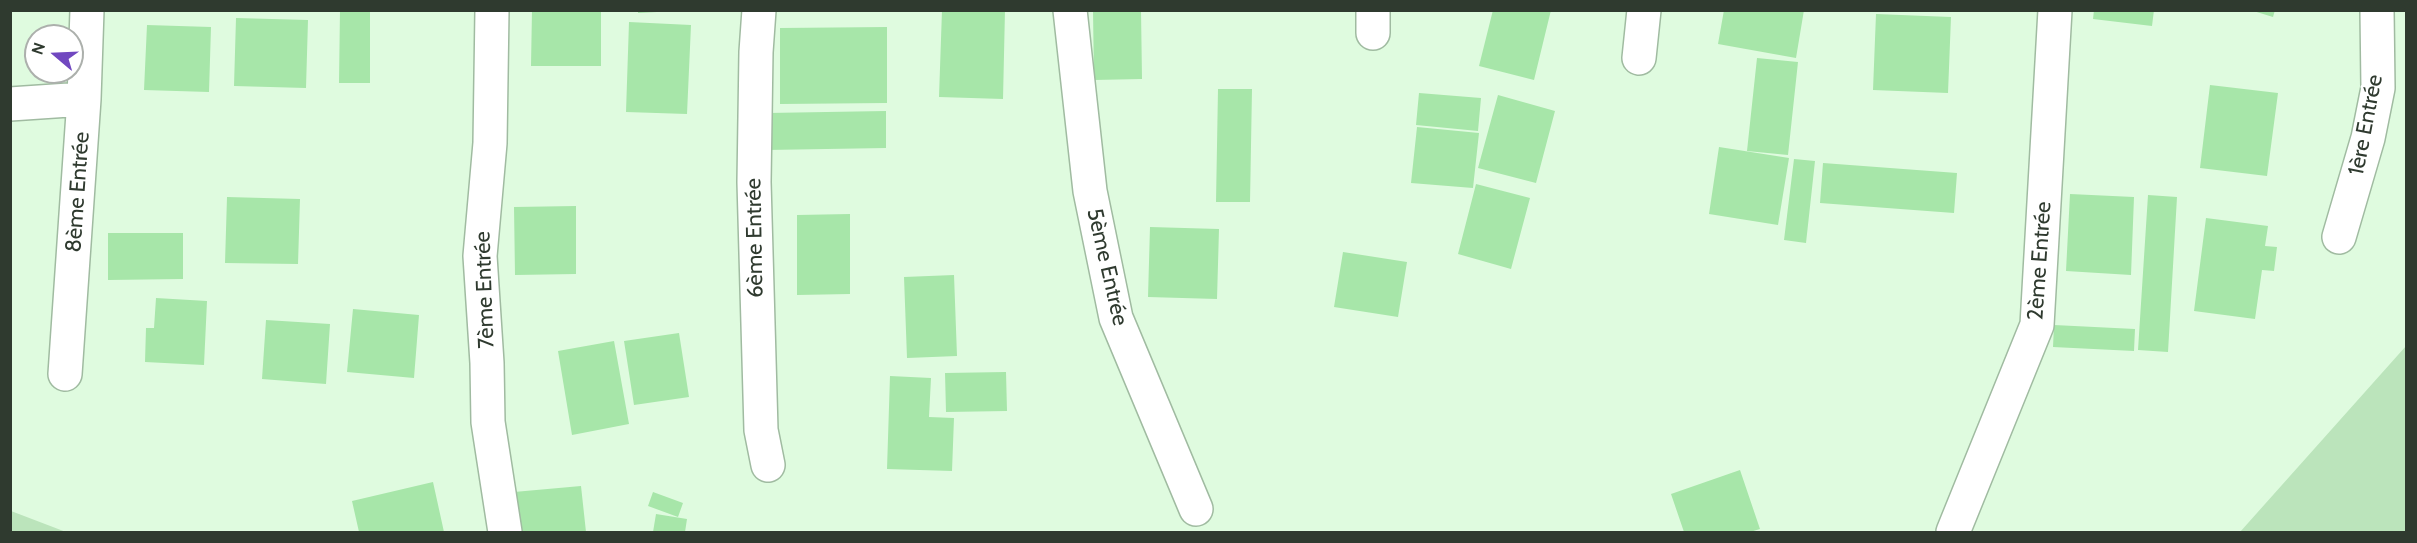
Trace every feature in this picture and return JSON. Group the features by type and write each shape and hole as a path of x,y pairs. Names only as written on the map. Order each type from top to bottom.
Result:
{"street":[{"name":"8ème Entrée","path":"65,374 84,99 87,10"},
{"name":"7ème Entrée","path":"492,10 490,143 480,256 487,363 488,422 505,532"},
{"name":"6ème Entrée","path":"759,10 754,182 761,430 768,465"},
{"name":"5ème Entrée","path":"1070,10 1090,191 1116,318 1196,509"},
{"path":"1639,58 1644,10"},
{"name":"2ème Entrée","path":"1953,532 2037,325 2055,10"},
{"name":"1ère Entrée","path":"2339,237 2367,138 2378,88 2377,10"},
{"path":"10,104 84,99"}],"green space":[{"path":"2406,346 2406,532 2240,532"},
{"path":"11,511 66,532 11,532"}],"building":[{"path":"340,10 370,10 370,83 339,83"},
{"path":"532,10 601,10 601,66 531,66"},
{"path":"638,10 657,10 657,12 638,13"},
{"path":"942,10 1005,10 1003,99 939,97"},
{"path":"1093,10 1141,10 1142,79 1094,80"},
{"path":"1493,10 1551,10 1534,80 1479,66"},
{"path":"1724,10 1804,10 1796,58 1718,44"},
{"path":"2094,10 2154,10 2152,26 2093,19"},
{"path":"2250,10 2275,10 2273,17"},
{"path":"1876,14 1951,17 1948,93 1873,90"},
{"path":"236,18 308,20 306,88 234,86"},
{"path":"629,22 691,25 687,114 626,112"},
{"path":"147,25 211,27 209,92 144,90"},
{"path":"887,27 887,103 780,104 780,28"},
{"path":"1757,58 1798,62 1788,155 1747,151"},
{"path":"2210,85 2278,93 2267,176 2200,168"},
{"path":"1218,89 1252,89 1250,202 1216,202"},
{"path":"1419,93 1481,98 1478,131 1416,125"},
{"path":"1498,95 1555,111 1536,183 1478,168"},
{"path":"886,111 886,148 767,150 767,113"},
{"path":"1417,127 1479,133 1473,188 1411,183"},
{"path":"1719,147 1789,158 1778,225 1709,214"},
{"path":"1794,159 1815,161 1806,243 1784,240"},
{"path":"1823,163 1957,173 1954,213 1820,203"},
{"path":"1476,184 1530,198 1511,269 1458,254"},
{"path":"2070,194 2134,197 2131,275 2066,271"},
{"path":"2148,195 2177,197 2168,352 2138,350"},
{"path":"227,197 300,199 298,264 225,263"},
{"path":"576,206 576,274 515,275 514,207"},
{"path":"850,214 850,294 797,295 797,215"},
{"path":"2206,218 2268,226 2265,246 2277,247 2274,271 2262,270 2255,319 2194,311"},
{"path":"1150,227 1219,229 1217,299 1148,297"},
{"path":"108,233 183,233 183,279 108,280"},
{"path":"1343,252 1407,262 1398,317 1334,307"},
{"path":"954,275 957,356 907,358 904,277"},
{"path":"156,298 207,301 204,365 145,362 146,328 154,328"},
{"path":"353,309 419,315 414,378 347,372"},
{"path":"266,320 330,324 326,384 262,379"},
{"path":"2054,325 2135,329 2134,351 2053,347"},
{"path":"679,333 689,397 634,405 624,341"},
{"path":"614,341 629,424 572,435 558,351"},
{"path":"1006,372 1007,411 946,412 945,373"},
{"path":"890,376 931,378 929,417 954,418 952,471 887,469"},
{"path":"1740,470 1760,529 1750,532 1684,532 1671,494"},
{"path":"433,482 444,532 359,532 352,501"},
{"path":"581,486 586,532 517,532 514,492"},
{"path":"653,492 683,503 678,517 648,506"},
{"path":"656,514 687,519 685,532 653,532"}]}
